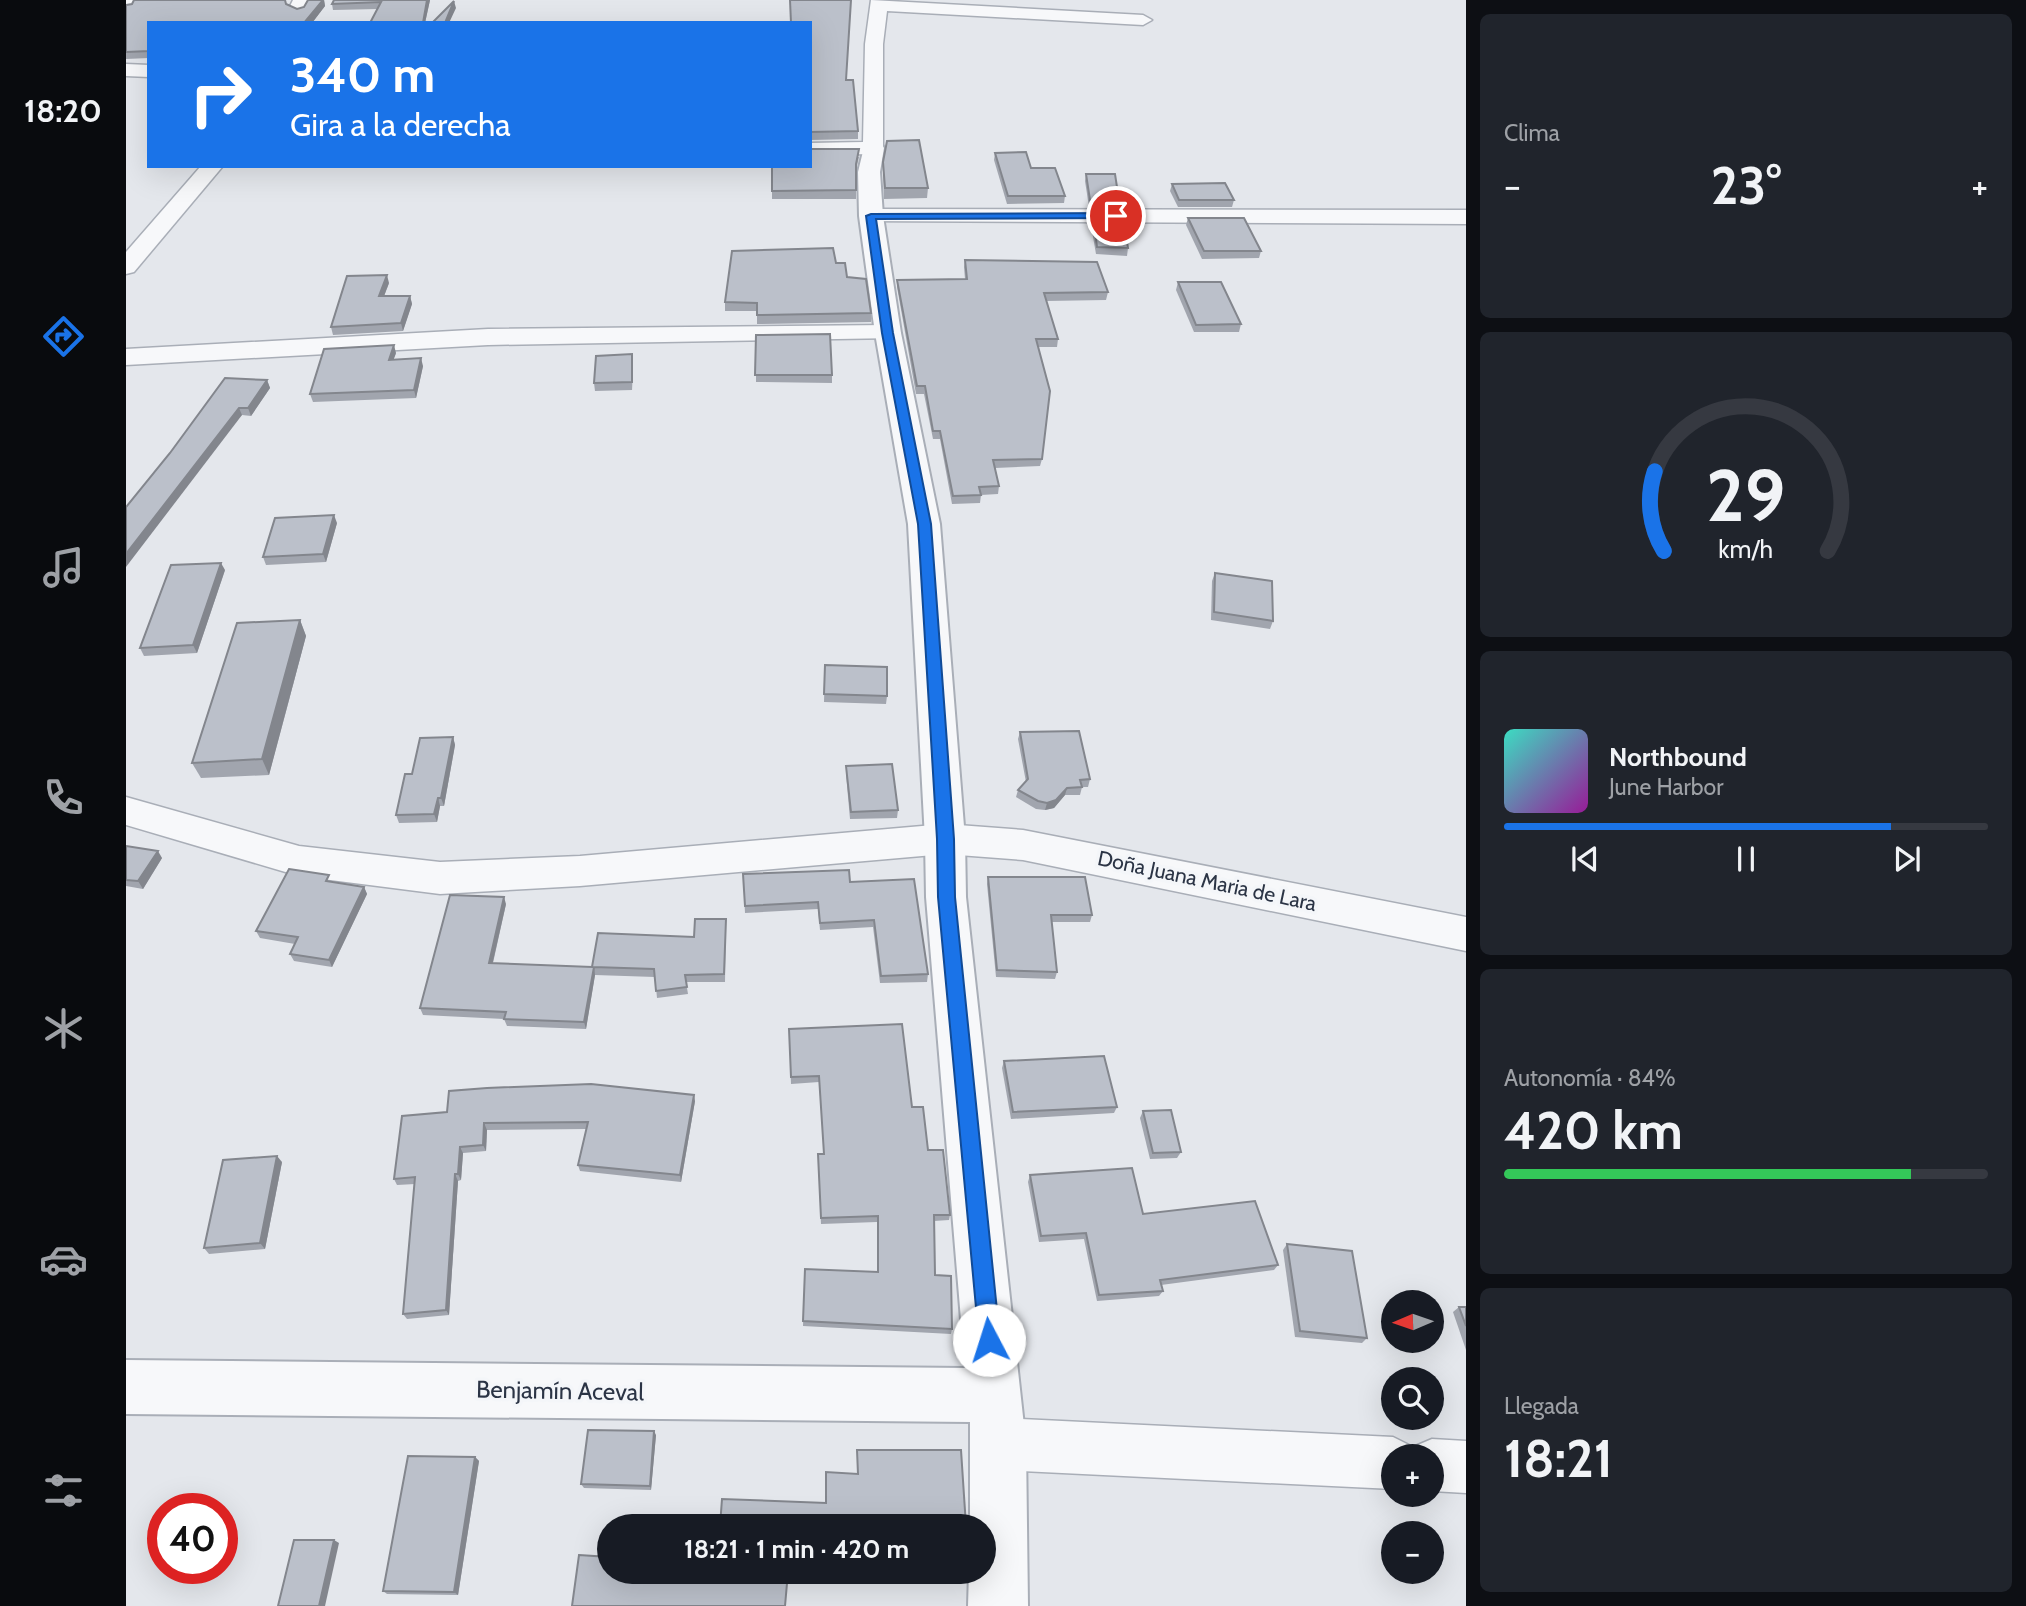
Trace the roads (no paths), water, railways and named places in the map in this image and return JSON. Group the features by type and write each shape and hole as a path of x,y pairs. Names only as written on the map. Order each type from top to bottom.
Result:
{"street":[{"path":"126,5 129,0"},
{"path":"998,1606 997,1420 946,897 946,839 924,524 887,333 871,216 869,172 873,148 874,44 880,2 1143,20"},
{"path":"126,70 147,71"},
{"path":"812,149 873,148"},
{"path":"126,267 211,168"},
{"path":"871,216 1466,217"},
{"path":"126,357 488,337 887,333"},
{"name":"Doña Juana Maria de Lara","path":"126,811 299,861 440,878 580,870 946,839 1023,845 1466,934"},
{"name":"Benjamín Aceval","path":"126,1387 997,1420"},
{"path":"997,1420 1381,1462"},
{"path":"1444,1466 1466,1467"}]}
